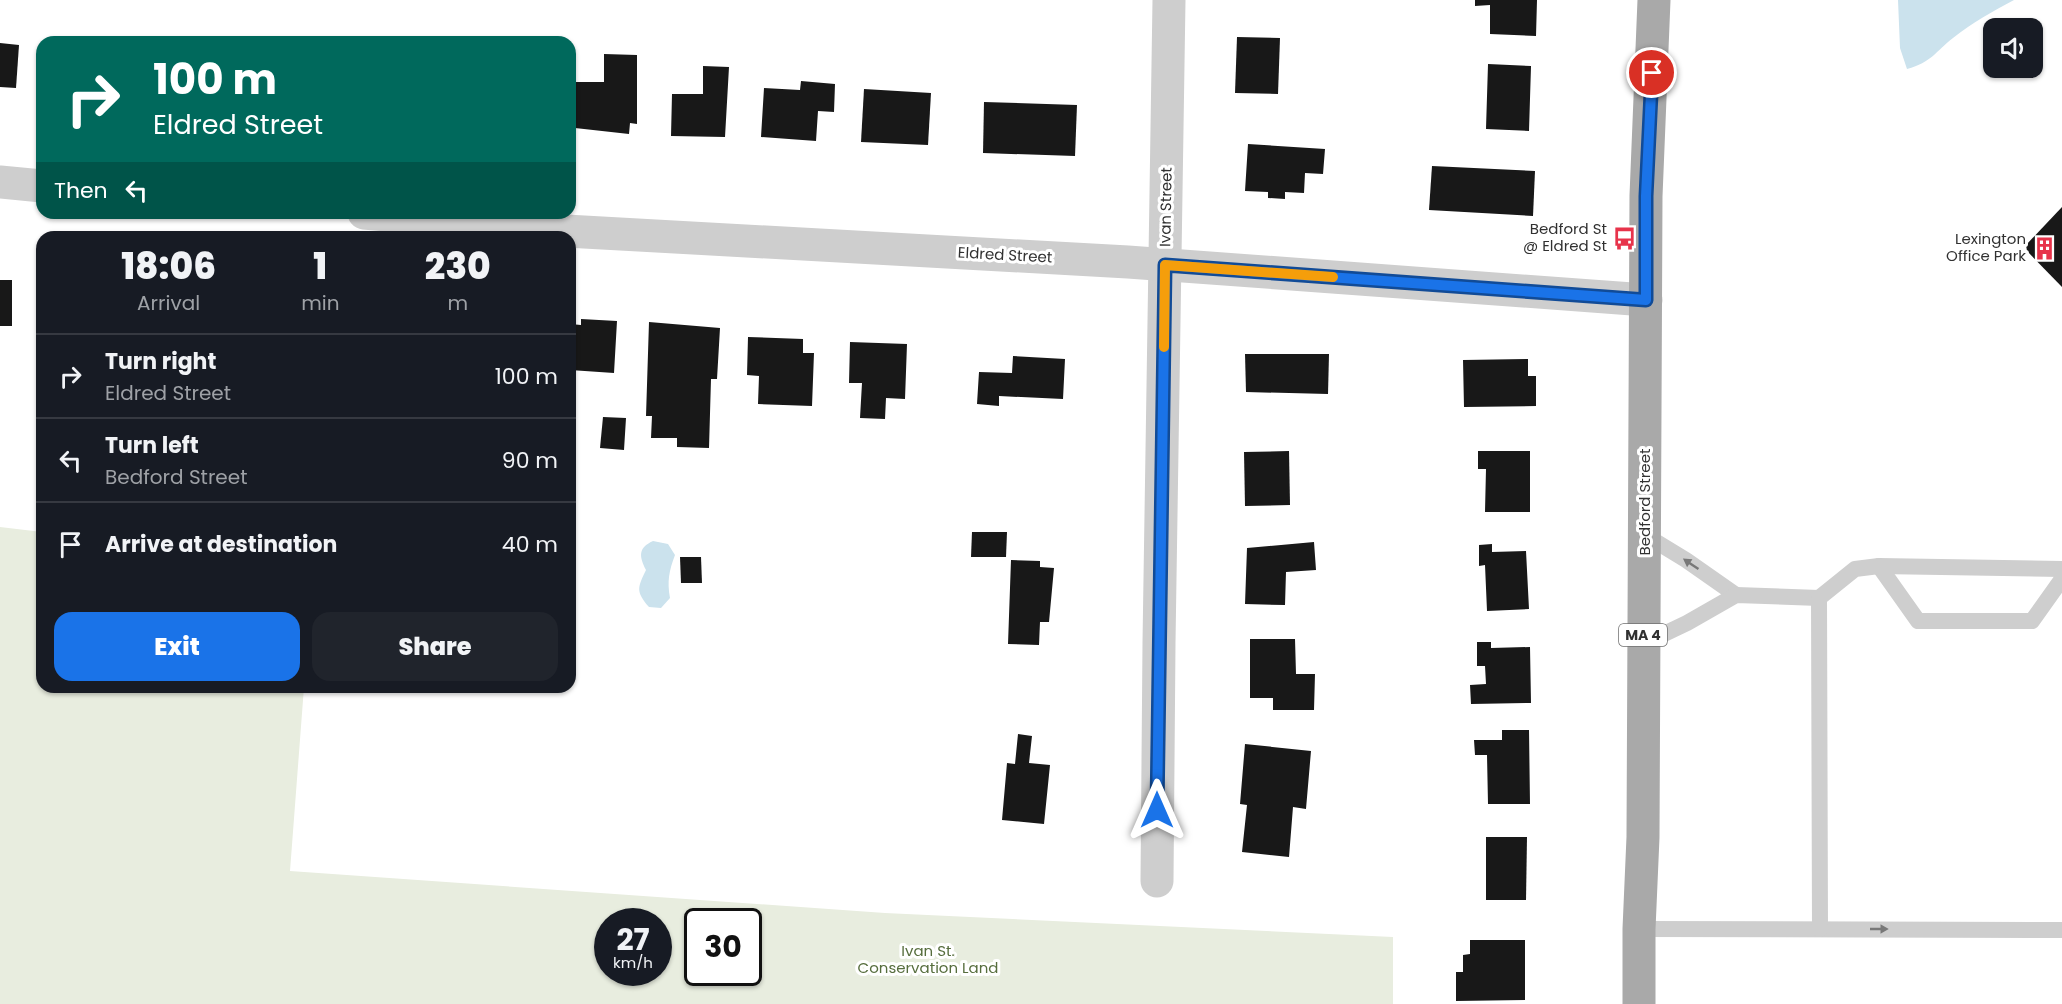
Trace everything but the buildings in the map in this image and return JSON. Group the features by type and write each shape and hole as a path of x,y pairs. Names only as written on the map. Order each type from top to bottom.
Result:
{"main road":[{"name":"Bedford Street","path":"1639,1004 1643,837 1646,196 1654,0"}],"street":[{"name":"Ivan Street","path":"1157,881 1169,0"},
{"path":"0,182 36,185"},
{"name":"Eldred Street","path":"431,219 566,231"},
{"name":"Eldred Street","path":"576,232 1165,265 1646,300"}],"lane":[{"path":"1645,535 1736,595"},
{"path":"1643,644 1687,623 1736,595 1819,598 1855,569 1879,566 2062,569"},
{"path":"1879,566 1918,621 2032,621 2062,579"},
{"path":"1819,598 1821,929"},
{"path":"1639,929 2062,930"}],"green space":[{"name":"Ivan St. Conservation Land","path":"0,527 36,531 36,693 304,693 290,871 885,913 1393,937 1393,1004 0,1004"}],"water":[{"path":"1898,0 2014,0 1968,27 1928,60 1907,69 1900,48"},
{"path":"653,541 668,544 675,555 669,576 670,598 661,608 649,607 639,589 646,570 641,553"}],"slow traffic":[{"path":"1164,347 1165,265 1333,277"}],"place":[{"name":"Bedford St @ Eldred St","path":"1625,238"},
{"name":"Lexington Office Park","path":"2044,248"}],"route":[{"path":"1157,810 1165,265 1646,300 1646,196 1652,73"}]}
